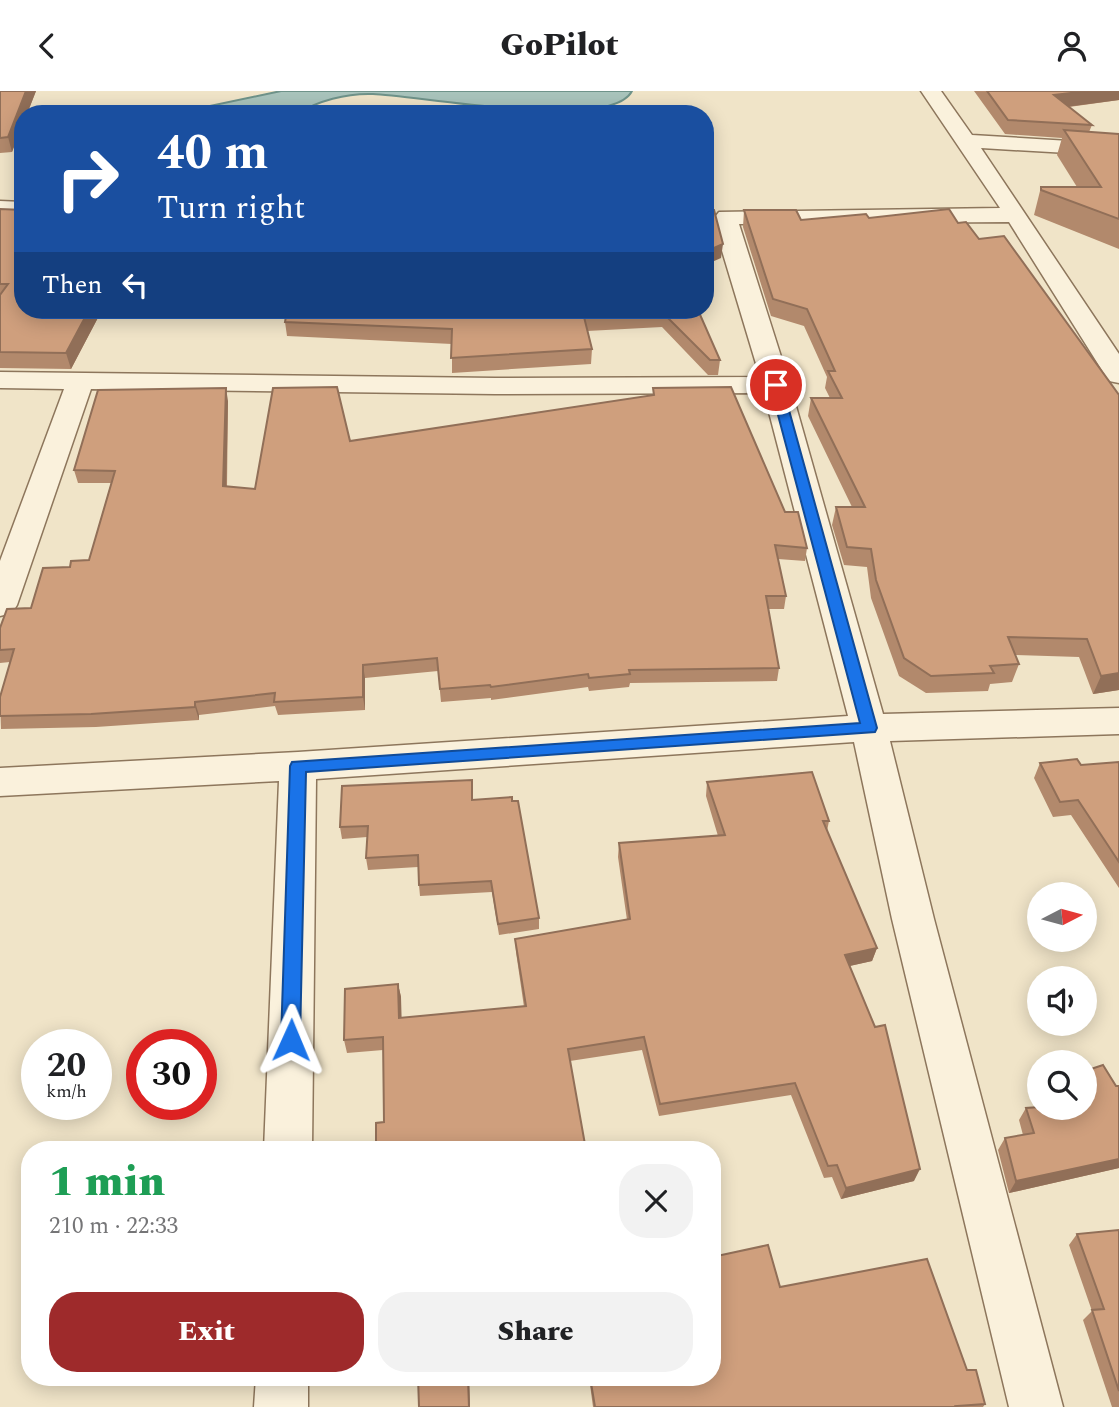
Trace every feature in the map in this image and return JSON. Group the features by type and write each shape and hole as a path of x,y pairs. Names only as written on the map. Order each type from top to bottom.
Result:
{"street":[{"path":"931,91 1016,215 1119,375"},
{"path":"965,141 1119,150"},
{"path":"716,217 1016,215"},
{"path":"716,217 729,234 776,385 869,728 913,919 1036,1407"},
{"path":"0,380 495,386 776,385"},
{"path":"0,605 80,380"},
{"path":"0,782 298,766 869,728 1119,720"},
{"path":"288,1141 298,766"},
{"path":"281,1407 282,1386"}],"water":[{"path":"281,91 632,91 617,103 608,105 469,105 363,94 314,105 215,105"}],"building":[{"path":"0,91 26,91 21,105 14,105 14,122 8,137 0,138"},
{"path":"987,91 1088,91 1054,95 1092,125 1008,120"},
{"path":"1064,130 1119,134 1119,219 1041,190 1041,187 1101,187"},
{"path":"0,209 14,210 14,319 84,319 66,353 0,352 0,295 8,284 0,284"},
{"path":"949,209 958,223 966,222 979,239 1004,236 1119,395 1119,673 1101,676 1087,639 1008,637 1019,664 990,666 994,673 931,676 904,658 876,580 871,549 847,547 836,507 865,507 811,398 842,398 828,371 835,371 807,309 773,299 744,210 796,210 801,220 866,214 869,218"},
{"path":"714,210 723,244 714,248"},
{"path":"286,319 584,319 592,349 451,358 452,329 285,322"},
{"path":"669,319 702,319 720,360 710,360"},
{"path":"337,387 350,441 654,395 653,388 731,387 785,512 798,512 807,548 775,545 786,596 766,596 779,668 629,670 630,674 589,678 588,674 491,687 440,689 437,658 363,665 363,697 274,702 275,693 195,702 195,707 91,714 0,716 0,697 14,649 0,650 0,628 7,609 31,608 43,568 70,567 71,561 89,560 115,471 74,470 98,390 226,388 223,486 255,489 273,388"},
{"path":"1077,759 1081,765 1119,762 1119,862 1078,800 1060,802 1040,763"},
{"path":"812,772 829,821 823,821 877,948 845,955 875,1027 885,1025 920,1169 846,1188 837,1165 828,1166 795,1083 660,1104 644,1037 568,1049 584,1141 376,1141 376,1123 384,1122 383,1037 344,1040 345,989 398,984 399,1018 526,1006 515,939 630,919 619,843 725,835 707,782"},
{"path":"472,780 472,800 512,797 512,801 518,801 539,918 498,924 491,881 419,885 418,855 366,858 368,826 340,827 342,786"},
{"path":"1103,1065 1116,1086 1119,1086 1119,1159 1016,1181 1005,1138 1034,1133 1030,1120 1097,1120 1097,1067"},
{"path":"1119,1230 1119,1391 1092,1310 1104,1309 1077,1234"},
{"path":"768,1245 780,1287 927,1259 967,1370 976,1370 985,1404 957,1407 595,1407 592,1386 721,1386 721,1255"},
{"path":"418,1386 468,1386 469,1407 419,1407"}],"route":[{"path":"291,1040 298,766 869,728 776,385"}]}
